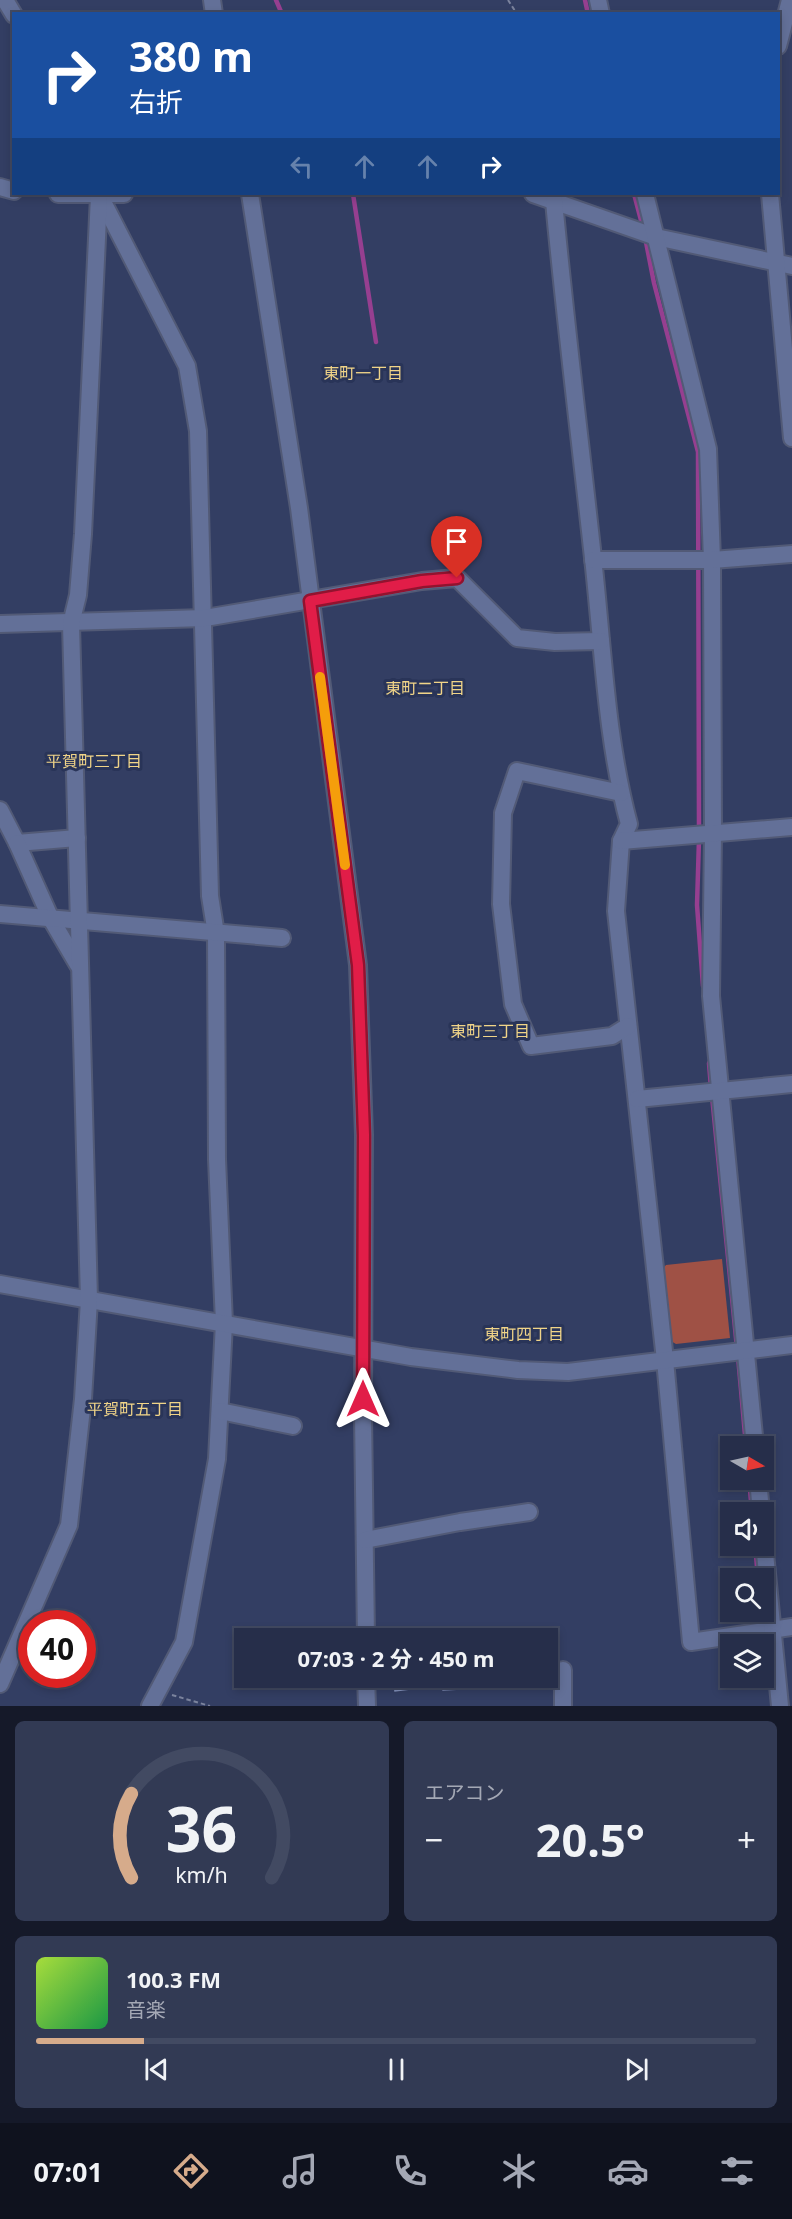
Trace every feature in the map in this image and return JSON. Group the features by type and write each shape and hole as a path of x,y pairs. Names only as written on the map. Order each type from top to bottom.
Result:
{"street":[{"path":"780,38 790,0"},
{"path":"0,1684 69,1524 83,1399 89,1300 78,967 71,624 78,595 83,534 99,195"},
{"path":"100,195 187,366 198,431 205,618 210,896 216,934 217,1159 224,1323 220,1411 217,1459 184,1642 154,1699"},
{"path":"250,195 299,508 358,965 364,1135 362,1347 366,1628"},
{"path":"536,195 655,236 784,264"},
{"path":"645,195 708,449 712,560 714,833 711,996 754,1436"},
{"path":"770,195 784,264 792,438"},
{"path":"554,201 568,351 601,641 621,793 629,824 621,841 616,911 665,1360 691,1642 792,1627"},
{"path":"593,560 712,560 792,554"},
{"path":"0,624 71,624 205,618 422,581 457,578 517,638 555,642 601,641"},
{"path":"621,793 517,771 503,813 501,904 513,1004 531,1046 612,1036 628,1026"},
{"path":"0,810 51,919 78,967"},
{"path":"621,841 792,827"},
{"path":"17,843 76,838"},
{"path":"0,915 282,938"},
{"path":"637,1099 792,1084"},
{"path":"0,1284 362,1347 518,1370 568,1372 792,1345"},
{"path":"220,1411 293,1426"},
{"path":"365,1540 529,1512"},
{"path":"765,1556 780,1706"},
{"path":"563,1670 563,1706"},
{"path":"366,1688 366,1706"}],"path":[{"path":"154,1699 210,1706"}],"shaded area":[{"path":"722,1259 730,1338 676,1344 669,1340 662,1270 666,1265"}],"building":[{"path":"395,1688 418,1688 395,1691"},
{"path":"443,1688 460,1688 460,1689 443,1690"}],"waterway":[{"path":"276,0 281,12"},
{"path":"585,0 588,12"},
{"path":"353,195 376,342"},
{"path":"634,195 643,228"},
{"path":"645,237 654,283 698,452 699,831"},
{"path":"699,839 697,905 703,986"},
{"path":"709,1063 711,1088"},
{"path":"712,1096 737,1348"},
{"path":"738,1356 745,1436"},
{"path":"750,1490 751,1502"},
{"path":"756,1556 757,1568"}],"slow traffic":[{"path":"320,677 345,865"}],"district":[{"name":"東町一丁目","path":"363,373"},
{"name":"東町二丁目","path":"425,688"},
{"name":"平賀町三丁目","path":"94,761"},
{"name":"東町三丁目","path":"490,1031"},
{"name":"東町四丁目","path":"524,1334"},
{"name":"平賀町五丁目","path":"135,1409"}],"route":[{"path":"363,1399 364,1135 358,965 310,601 422,581 457,578"}]}
